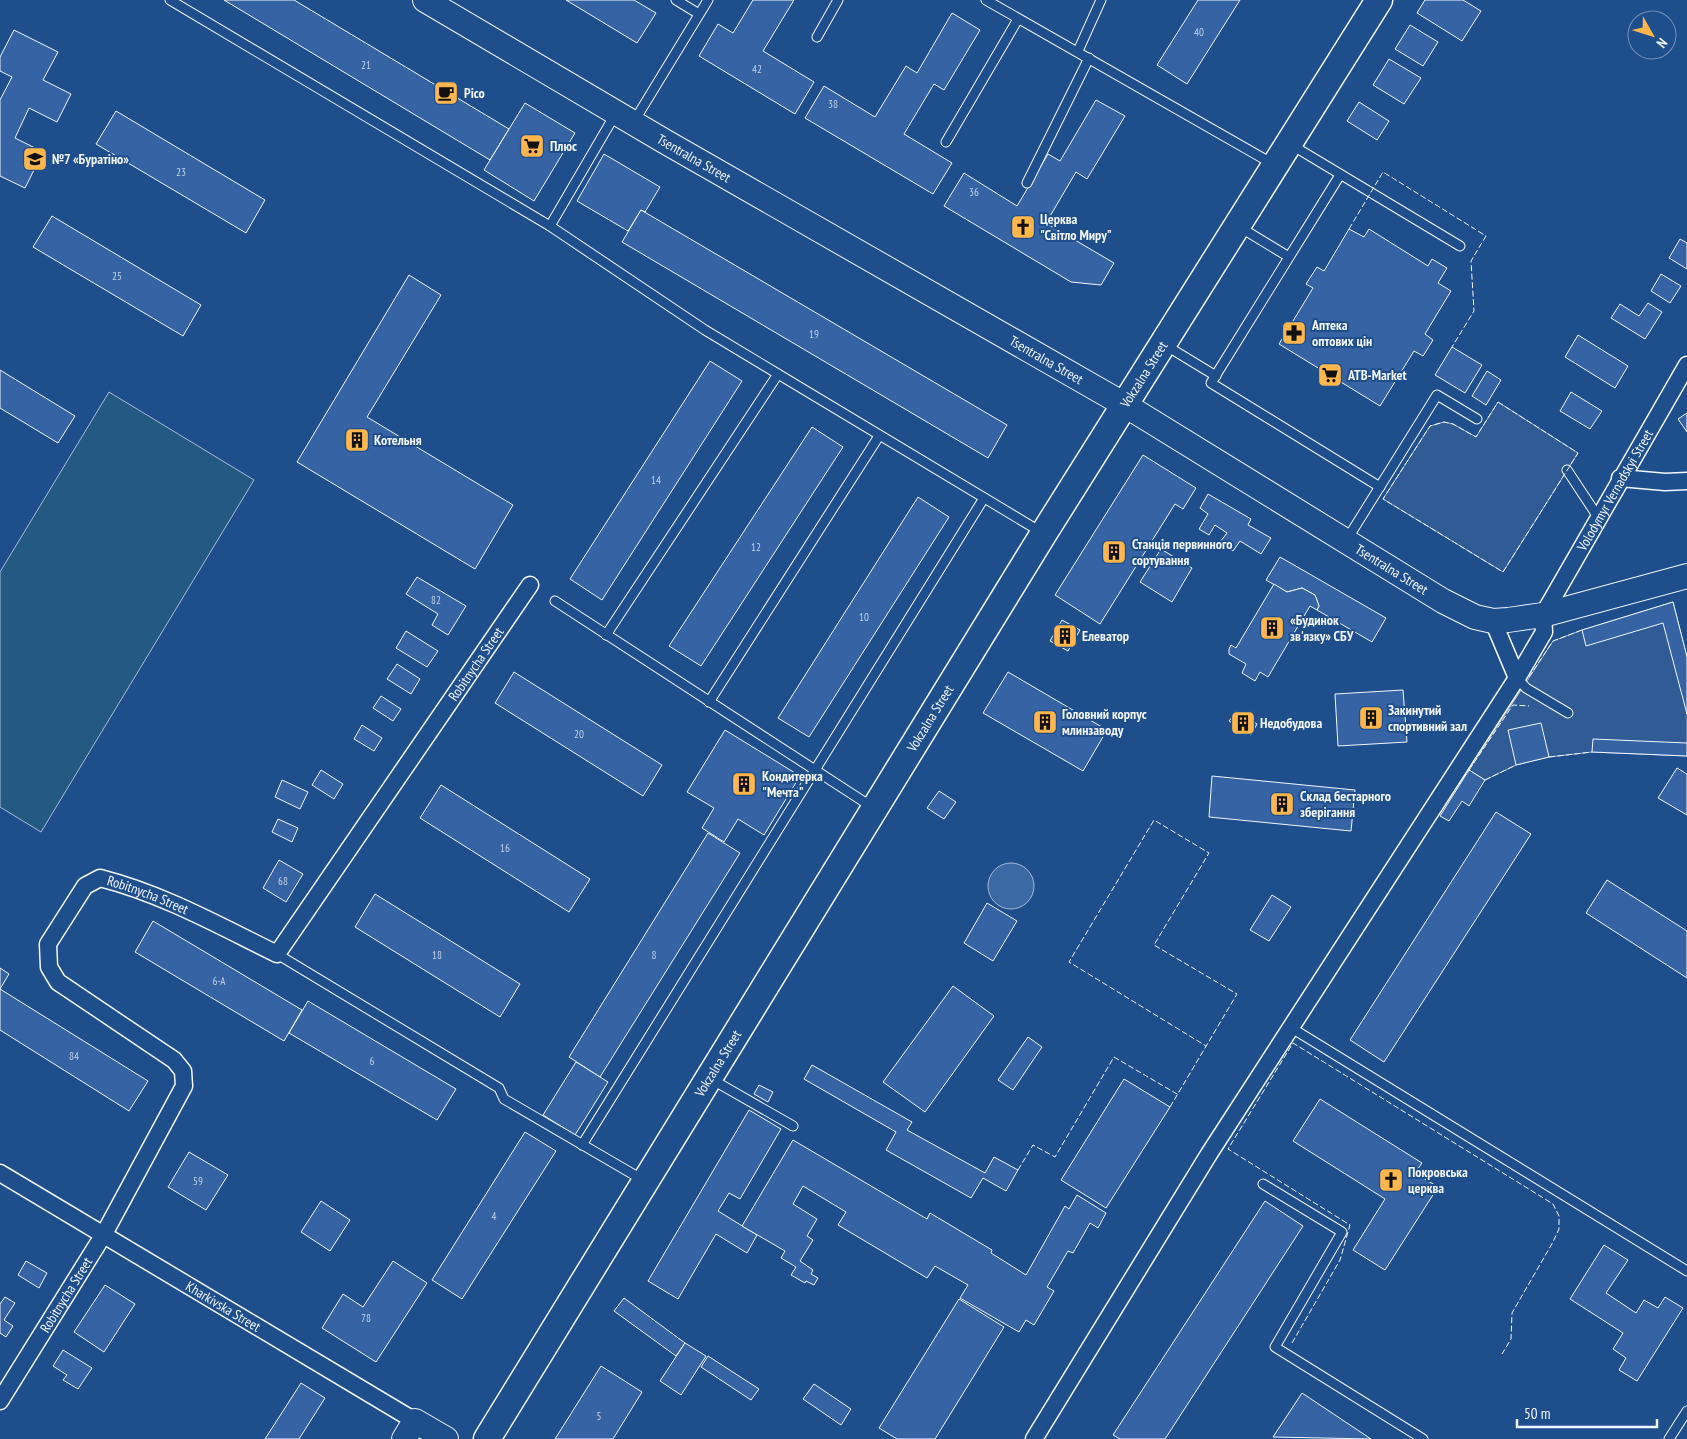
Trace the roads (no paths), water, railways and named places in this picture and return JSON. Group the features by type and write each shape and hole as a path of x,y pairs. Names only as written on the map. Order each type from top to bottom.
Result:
{"main road":[{"name":"Vokzalna Street","path":"487,1439 1044,533 1379,0"}],"street":[{"name":"Tsentralna Street","path":"425,0 625,118 1125,405 1443,601 1475,617 1493,621 1543,615 1687,576"},
{"name":"Volodymyr Vernadskyi Street","path":"1543,615 1620,478 1687,365"},
{"path":"1620,478 1666,482 1687,481"},
{"name":"Robitnycha Street","path":"0,1401 104,1234 184,1086 183,1071 174,1060 58,982 49,967 48,944 85,886 100,878 188,910 277,954 530,585"},
{"path":"1034,1439 1290,1027 1517,678 1544,632 1543,615"},
{"path":"1493,621 1517,678"},
{"name":"Kharkivska Street","path":"0,1173 104,1234 409,1430 446,1439"}],"lane":[{"path":"170,0 550,226 704,330 1044,533"},
{"path":"676,0 699,14"},
{"path":"550,226 708,0"},
{"path":"817,37 838,0"},
{"path":"986,0 1089,58 1282,155 1340,175 1460,246"},
{"path":"1078,51 1101,0"},
{"path":"946,142 1018,19"},
{"path":"1027,183 1089,58"},
{"path":"1340,175 1211,383 1380,487"},
{"path":"1238,226 1289,257"},
{"path":"1164,344 1216,376"},
{"path":"606,635 778,374"},
{"path":"1346,541 1437,395 1477,419"},
{"path":"709,702 879,436"},
{"path":"1567,470 1598,517"},
{"path":"582,1145 984,498"},
{"path":"555,601 874,808"},
{"path":"1517,678 1526,688 1568,713"},
{"path":"277,954 499,1088 504,1099 645,1181"},
{"path":"1290,1027 1687,1271"},
{"path":"709,1078 793,1126"},
{"path":"1263,1184 1342,1232 1275,1347 1423,1439"},
{"path":"1669,1439 1687,1411"}],"place":[{"name":"Pico","path":"446,93"},
{"name":"Плюс","path":"532,146"},
{"name":"№7 «Буратіно»","path":"35,159"},
{"name":"Церква \"Світло Миру\"","path":"1023,227"},
{"name":"Аптека оптових цін","path":"1294,333"},
{"name":"ATB-Market","path":"1330,375"},
{"name":"Котельня","path":"357,440"},
{"name":"Станція первинного сортування","path":"1114,552"},
{"name":"«Будинок зв'язку» СБУ","path":"1272,628"},
{"name":"Елеватор","path":"1065,636"},
{"name":"Закинутий спортивний зал","path":"1371,718"},
{"name":"Головний корпус млинзаводу","path":"1045,722"},
{"name":"Недобудова","path":"1243,723"},
{"name":"Кондитерка \"Мечта\"","path":"744,784"},
{"name":"Склад бестарного зберігання","path":"1282,804"},
{"name":"Покровська церква","path":"1391,1180"}]}
